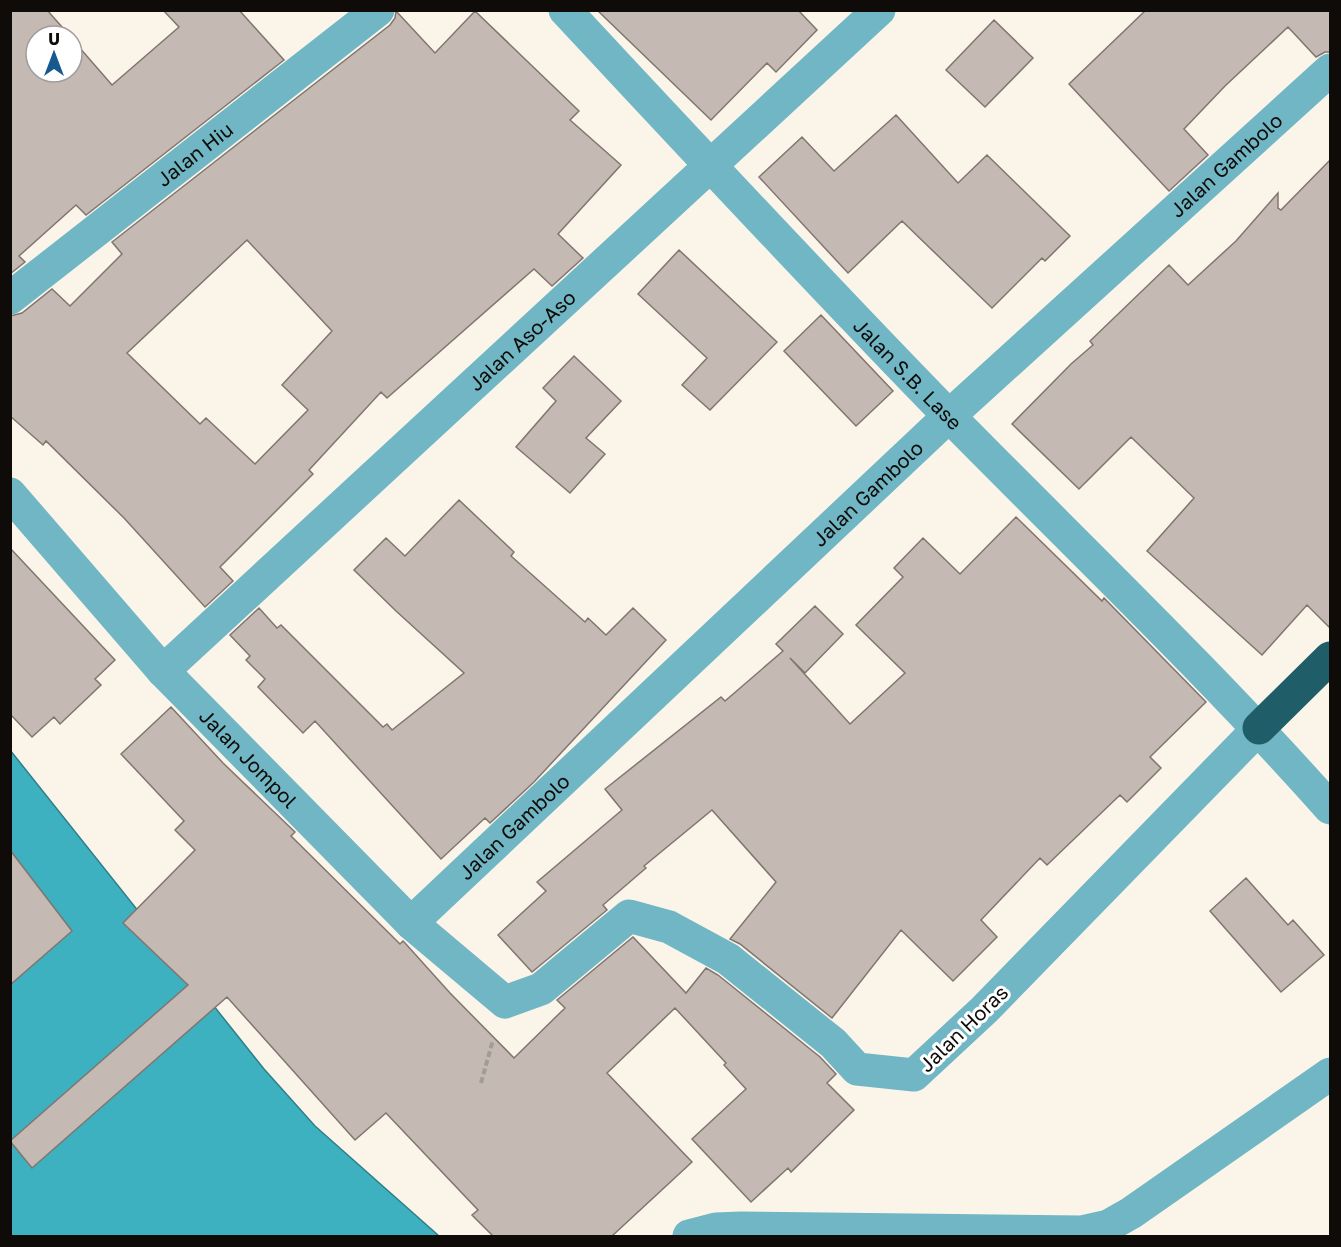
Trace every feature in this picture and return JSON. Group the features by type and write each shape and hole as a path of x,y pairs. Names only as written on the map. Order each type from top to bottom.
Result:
{"highway":[{"name":"Jalan Horas","path":"1259,728 1330,658"}],"street":[{"name":"Jalan Hiu","path":"10,298 378,10"},
{"name":"Jalan S.B. Lase","path":"565,10 711,167 949,416 1259,728 1330,808"},
{"name":"Jalan Aso-Aso","path":"164,671 879,10"},
{"name":"Jalan Gambolo","path":"411,923 949,416 1330,70"},
{"name":"Jalan Jompol","path":"10,494 164,671 411,923 505,1002"},
{"name":"Jalan Horas","path":"505,1002 541,988 629,916 669,927 728,959 833,1043 857,1069 914,1075 993,1001 1259,728"},
{"path":"689,1236 716,1229 1081,1232 1108,1226 1131,1213 1330,1074"}],"water":[{"path":"10,750 264,1069 315,1126 439,1236 11,1236"}],"building":[{"path":"10,10 47,10 59,24 24,24 24,84 84,84 84,53 112,85 179,27 163,10 239,10 284,60 86,215 76,205 19,256 25,262 10,274"},
{"path":"597,10 798,10 817,30 776,72 767,63 711,120"},
{"path":"1146,10 1330,10 1330,52 1316,57 1288,27 1225,86 1184,129 1208,155 1169,191 1069,84"},
{"path":"396,11 435,53 475,11 579,111 570,120 621,165 558,234 583,258 552,286 534,269 387,398 381,392 309,470 313,474 220,567 233,581 205,607 124,518 46,441 43,445 10,416 10,316 22,313 52,289 70,306 122,254 112,242 390,25 395,18","holes":["247,240 332,331 282,385 308,410 255,464 206,418 200,424 127,353"]},
{"path":"994,20 1033,58 985,107 946,70"},
{"path":"896,115 958,183 987,155 1070,236 1045,261 1042,258 992,308 902,221 848,273 759,177 802,137 834,171"},
{"path":"1330,160 1330,628 1307,605 1262,655 1147,551 1194,498 1131,437 1079,489 1012,424 1093,345 1090,341 1169,265 1188,285 1236,241 1278,193 1278,208 1281,210"},
{"path":"679,250 777,342 710,410 682,385 707,358 638,294"},
{"path":"821,315 893,391 856,426 784,351"},
{"path":"574,356 621,401 586,438 605,454 570,493 516,447 556,401 543,388"},
{"path":"459,500 514,552 511,556 585,622 588,618 606,635 633,608 666,640 534,782 490,823 485,818 441,859 315,721 303,733 258,687 265,679 246,660 250,656 230,635 259,608 277,628 281,625 383,727 387,724 392,730 464,673 354,570 386,538 405,556"},
{"path":"1016,517 1102,601 1104,598 1206,702 1150,757 1161,768 1127,802 1120,795 1047,865 1040,858 981,920 997,937 953,981 901,930 832,1018 740,944 730,939 776,882 712,810 644,866 646,868 603,905 607,910 532,972 498,935 546,891 537,882 622,810 605,789 721,697 725,701 783,651 776,644 815,606 843,634 805,673 790,658 850,724 905,673 856,625 903,577 894,568 923,538 960,574"},
{"path":"10,548 115,660 95,679 101,685 60,724 54,717 32,737 10,714"},
{"path":"171,707 223,763 295,832 291,836 400,944 403,941 514,1058 565,1008 557,1000 633,937 686,993 706,968 718,975 820,1057 836,1074 827,1083 854,1110 791,1172 788,1168 751,1202 692,1139 746,1089 724,1065 726,1063 675,1008 607,1073 692,1162 612,1236 493,1236 472,1215 478,1210 386,1113 355,1140 227,997 32,1168 10,1141 188,985 123,923 195,850 175,830 184,821 121,754"},
{"path":"10,850 72,931 10,985"},
{"path":"1246,878 1288,925 1293,920 1324,955 1281,992 1210,911"}]}
